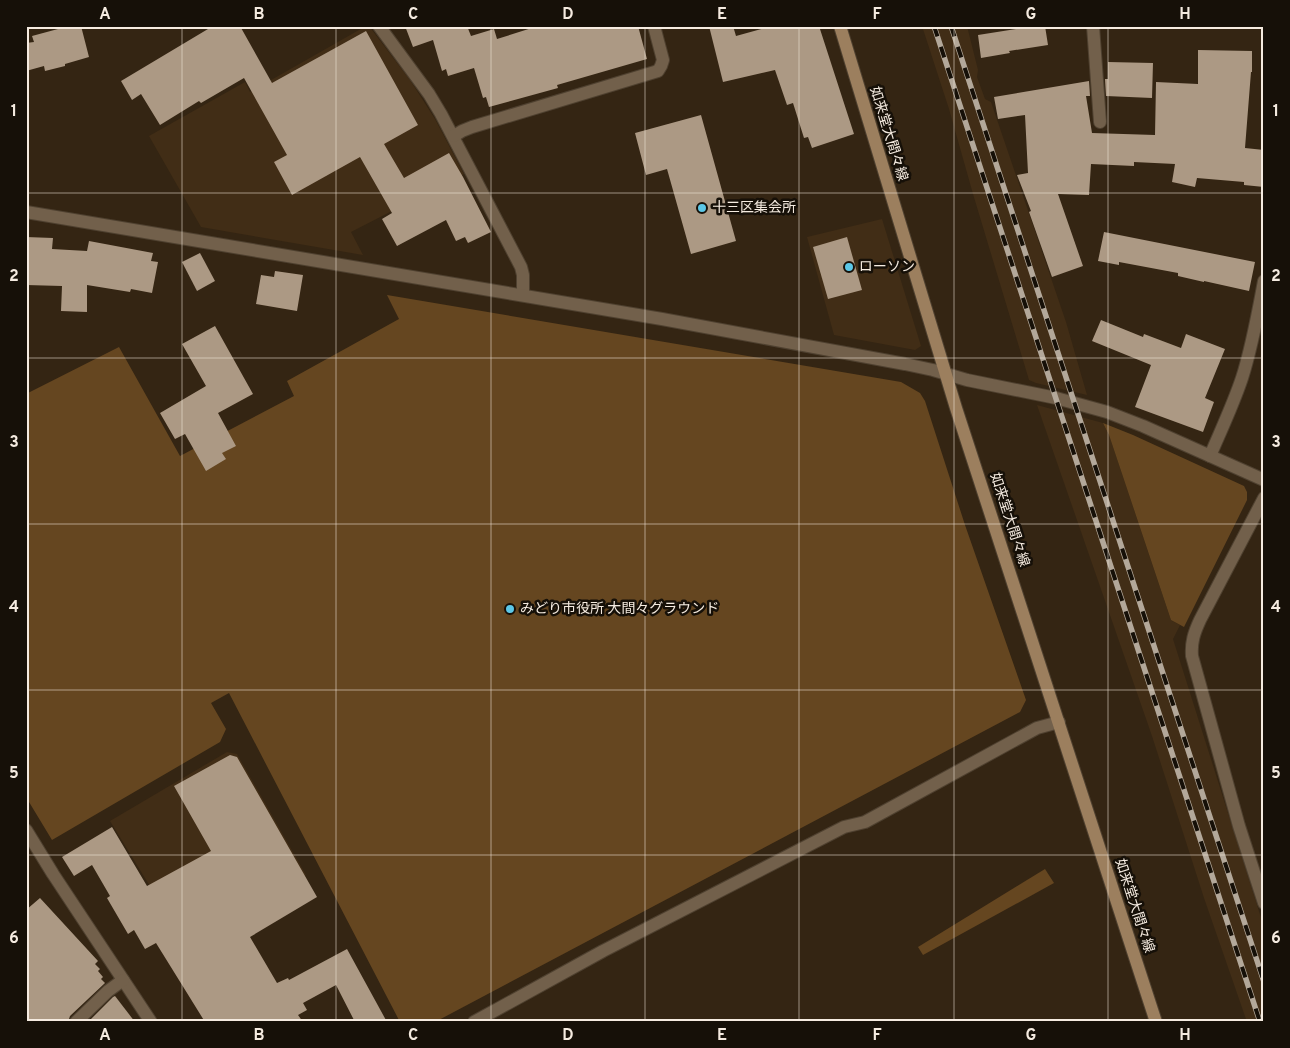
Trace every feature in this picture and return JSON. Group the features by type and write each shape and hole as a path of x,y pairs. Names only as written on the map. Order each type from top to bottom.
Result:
{"main road":[{"name":"如来堂大間々線","path":"840,26 956,408 1156,1022"}],"street":[{"path":"379,26 429,94 454,136 521,267 524,275 523,296"},
{"path":"454,136 472,126 658,71 662,66 663,60 654,26"},
{"path":"1093,26 1100,122"},
{"path":"26,212 695,325 933,370 1056,398 1107,412 1264,480"},
{"path":"1210,456 1243,377 1264,281"},
{"path":"1264,498 1200,620 1193,635 1191,645 1192,656 1239,826 1264,903"},
{"path":"474,1022 603,951 844,826 865,822 1038,728 1059,722"},
{"path":"26,830 152,1022"},
{"path":"76,1022 108,991 123,980"}],"shaded area":[{"path":"369,26 410,80 435,119 464,174 351,232 363,255 201,227 149,136 245,82 250,92"},
{"path":"922,26 967,26 978,70 977,77 985,99 991,102 1066,322 1087,395 1029,380 949,109"},
{"path":"882,219 921,346 915,350 834,335 807,237"},
{"name":"みどり市役所 大間々グラウンド","path":"387,295 901,382 920,393 925,401 965,525 1026,700 1020,712 435,1022 400,1022 229,693 211,703 226,729 220,742 52,840 26,797 26,394 119,347 180,456 294,396 287,381 399,319"},
{"path":"1037,405 1103,423 1109,435 1171,620 1180,625 1173,639 1264,927 1264,1022 1247,1022 1204,898 1152,736"},
{"path":"1103,423 1244,486 1247,492 1247,500 1184,627 1171,620 1109,435"},
{"path":"227,752 237,754 306,875 199,938 178,932 110,821"},
{"path":"1045,869 1054,883 923,955 918,947"}],"building":[{"path":"69,26 81,26 89,57 45,71 44,66 26,71 26,43 34,42 32,36"},
{"path":"213,26 240,26 272,83 366,31 418,125 384,144 404,178 449,153 491,232 468,243 465,237 456,241 446,220 397,246 382,219 392,213 360,157 292,195 274,162 287,155 244,78 201,103 199,101 160,125 141,94 132,100 121,81"},
{"path":"405,26 467,26 471,36 494,29 497,39 538,26 638,26 647,59 557,85 558,88 489,107 486,97 483,98 474,68 448,76 446,69 442,71 433,40 413,47"},
{"path":"709,26 733,26 736,36 772,26 819,26 854,134 812,148 808,137 804,138 793,103 787,105 775,70 723,82"},
{"path":"1016,26 1045,26 1048,45 1009,51 1010,53 981,58 978,35 1016,29"},
{"path":"1198,50 1252,51 1252,72 1245,148 1264,150 1264,187 1244,185 1244,182 1197,178 1195,187 1172,182 1175,164 1134,162 1134,166 1091,164 1089,195 1058,194 1083,266 1052,277 1029,212 1031,211 1017,175 1028,173 1025,115 998,119 994,97 1089,81 1090,96 1086,96 1092,133 1155,135 1156,82 1198,84"},
{"path":"1108,62 1153,63 1152,98 1106,96 1105,79 1108,79"},
{"name":"十三区集会所","path":"701,115 736,241 691,254 667,169 646,175 635,133"},
{"path":"1104,232 1255,262 1249,291 1178,276 1178,273 1119,262 1119,265 1098,261"},
{"path":"26,237 53,238 52,249 87,251 89,241 153,253 151,261 158,262 152,293 131,289 130,292 87,285 87,312 61,311 62,286 26,285"},
{"path":"847,237 862,290 828,299 813,247"},
{"path":"200,253 215,281 197,291 182,262"},
{"path":"275,271 303,275 297,311 256,304 261,275 274,277"},
{"path":"1101,320 1143,337 1144,334 1181,348 1186,334 1225,349 1205,398 1214,402 1203,432 1135,407 1151,365 1092,341"},
{"path":"215,326 253,394 218,413 236,446 222,453 226,459 206,471 185,434 175,439 160,413 206,386 182,344"},
{"path":"230,755 237,757 317,897 250,937 277,983 288,978 289,980 347,949 387,1022 355,1022 336,985 303,1003 307,1010 298,1015 303,1022 205,1022 156,943 145,949 134,930 128,934 107,898 110,896 92,865 74,876 62,857 112,827 147,886 211,851 174,786"},
{"path":"40,898 98,961 95,964 100,969 98,971 105,983 70,1016 68,1022 26,1022 26,910"},
{"path":"115,996 135,1022 88,1022 113,997"}],"railway":[{"path":"934,26 1260,1022"},
{"path":"951,26 1264,982"}],"place":[{"name":"十三区集会所","path":"702,208"},
{"name":"ローソン","path":"849,267"},
{"name":"みどり市役所 大間々グラウンド","path":"510,609"}]}
